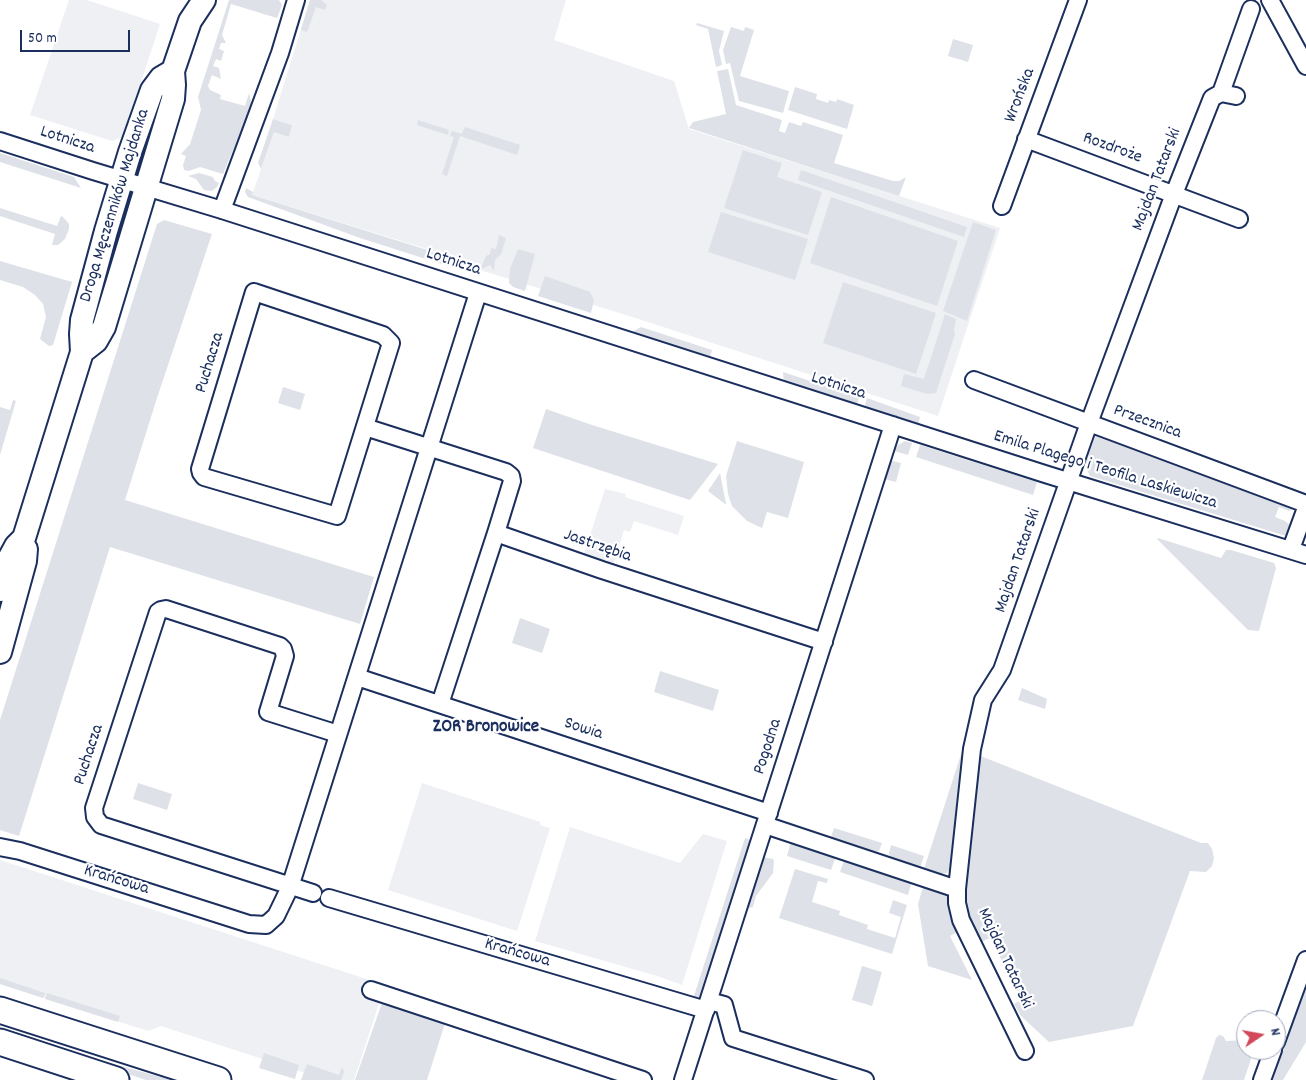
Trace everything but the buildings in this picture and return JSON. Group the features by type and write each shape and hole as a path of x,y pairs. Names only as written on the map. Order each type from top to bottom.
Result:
{"main road":[{"path":"0,1010 218,1080"},
{"path":"0,1042 116,1080"}],"street":[{"name":"Droga Męczenników Majdanka","path":"82,352 96,340 104,327 172,99 173,71 190,11 204,0"},
{"path":"222,210 274,70 296,0"},
{"name":"Wrońska","path":"1002,206 1078,0"},
{"path":"1270,0 1306,66"},
{"name":"Majdan Tatarski","path":"1026,1051 960,920 957,902 972,749 982,700 1002,670 1089,423 1174,194 1212,98 1228,94 1251,9"},
{"name":"Droga Męczenników Majdanka","path":"0,652 25,561 26,549 24,538 82,352 82,320 121,180 152,90 161,78 173,71"},
{"name":"Rozdroże","path":"1026,139 1239,219"},
{"name":"Lotnicza","path":"0,141 222,210 893,425"},
{"name":"Puchacza","path":"254,292 383,335 391,343 365,427 337,516 204,477 200,469 254,292"},
{"path":"290,887 478,293"},
{"name":"Przecznica","path":"974,380 1306,504"},
{"name":"Emila Plagego i Teofila Laskiewicza","path":"893,425 1298,552"},
{"name":"Pogodna","path":"683,1080 893,425"},
{"path":"365,427 506,472 511,476 512,481 496,533 441,702"},
{"path":"1298,552 1306,508"},
{"name":"Jastrzębia","path":"496,533 611,573 824,642"},
{"name":"Droga Męczenników Majdanka","path":"0,590 10,557 16,546 24,538"},
{"name":"Puchacza","path":"290,887 101,825 95,817 94,808 158,612 166,610 280,646 285,656 268,712 338,734"},
{"name":"Sowia","path":"357,677 441,702 957,889"},
{"name":"Krańcowa","path":"3,848 249,924 266,925 276,916 290,887 708,1006"},
{"path":"1286,1015 1306,960"},
{"path":"371,990 643,1080"},
{"path":"708,1006 724,1006 733,1038 865,1080"},
{"path":"1262,1080 1269,1060"}],"shaded area":[{"path":"69,0 87,0 160,24 123,137 112,141 30,115"},
{"path":"229,0 279,0 282,5 277,18 231,4 222,35 226,43 221,43 219,49 224,51 221,61 216,59 213,66 219,68 221,79 212,75 208,86 210,90 221,95 220,99 245,106 249,93 252,105 223,174 200,167 189,171 184,170 183,165 186,156 181,154 190,144 201,110 198,97"},
{"path":"310,0 566,0 554,40 674,81 689,129 1000,228 938,416 480,270 450,256 252,195 274,132 292,125 273,119"},
{"path":"310,0 321,0 327,5 325,10 316,7 307,32 301,30"},
{"path":"697,23 724,31 719,51 722,65 716,67 708,29 696,25"},
{"path":"731,27 744,31 745,27 754,30 740,76 789,91 783,113 739,101 730,63 726,64 723,50"},
{"path":"953,39 973,45 968,62 948,56"},
{"path":"728,69 736,105 782,120 779,131 785,133 789,122 801,126 803,122 843,135 834,163 893,181 899,181 906,177 899,196 689,128 693,122 726,114 717,71"},
{"path":"795,87 817,94 816,99 828,103 829,100 836,102 837,99 854,105 847,129 788,110"},
{"path":"273,119 292,125 289,137 274,132 261,169 258,163"},
{"path":"418,120 449,130 448,135 417,125"},
{"path":"465,127 520,145 517,155 460,136 447,176 442,174 454,137 450,136 452,131 462,134"},
{"path":"743,150 782,163 777,177 822,192 808,235 724,208"},
{"path":"0,153 74,177 81,188 0,162"},
{"path":"801,170 967,227 964,237 798,180"},
{"path":"199,173 213,177 219,183 217,187 212,191 204,190 196,179 188,176"},
{"path":"246,188 253,192 252,195 456,259 454,265 448,266 360,238 248,197 245,192"},
{"path":"831,197 958,241 937,306 810,263"},
{"path":"0,208 57,226 61,216 69,224 69,229 65,239 58,245 52,245 55,234 0,216"},
{"path":"721,212 808,239 795,280 708,252"},
{"path":"164,220 212,234 125,500 374,577 360,624 110,547 19,836 0,830 0,720 157,224"},
{"path":"973,222 996,230 967,321 943,311"},
{"path":"499,235 506,238 501,254 495,260 494,271 490,265 480,270 486,256 490,254 491,248 496,249"},
{"path":"518,249 535,254 525,291 513,287 509,283 510,269"},
{"path":"0,261 72,282 53,345 49,346 40,339 46,317 43,304 35,295 23,287 0,280"},
{"path":"545,276 590,292 594,300 591,313 538,296"},
{"path":"843,282 936,313 916,374 823,343"},
{"path":"945,314 956,319 955,334 936,393 927,394 901,386 904,374 924,379"},
{"path":"641,327 712,350 710,358 632,332"},
{"path":"783,372 859,397 857,405 784,383"},
{"path":"283,387 305,394 300,410 278,403"},
{"path":"867,398 920,417 918,425 864,409"},
{"path":"13,400 16,401 0,455 0,407 10,410"},
{"path":"546,409 718,464 690,500 533,448"},
{"path":"1096,433 1295,508 1289,511 1279,507 1275,517 1291,526 1286,536 1090,476 1086,468 1086,462"},
{"path":"737,441 804,462 788,518 767,512 762,528 747,521 732,506 728,494 726,476"},
{"path":"905,441 912,443 908,455 894,451 898,445"},
{"path":"920,445 1037,482 1033,495 916,457"},
{"path":"889,460 901,463 896,482 884,479"},
{"path":"720,473 726,504 708,491"},
{"path":"605,489 626,494 625,497 684,516 678,535 634,521 630,532 624,530 612,570 582,560"},
{"path":"1158,538 1221,558 1226,550 1231,550 1274,563 1276,568 1259,631 1248,630"},
{"path":"520,618 550,629 542,653 512,643"},
{"path":"660,671 719,690 713,711 654,692"},
{"path":"1022,688 1047,699 1045,709 1018,700"},
{"path":"963,748 965,749 950,868 947,873 940,874 924,869"},
{"path":"978,755 1201,843 1208,843 1212,849 1214,858 1212,866 1206,872 1190,871 1133,1026 1049,1042 1021,1016 1014,1004 1022,999 990,938 979,943 966,914 964,888"},
{"path":"138,783 172,794 167,810 133,799"},
{"path":"422,783 540,822 540,825 550,828 517,931 388,890"},
{"path":"795,825 831,837 834,828 882,843 879,851 875,852"},
{"path":"570,827 680,863 703,834 727,841 682,985 535,941"},
{"path":"745,838 755,842 706,1000 692,1002"},
{"path":"791,841 836,856 831,870 787,856"},
{"path":"891,845 924,856 920,868 890,858"},
{"path":"763,857 773,859 773,873 756,896 753,907 749,908 750,894"},
{"path":"0,860 385,985 354,1080 327,1080 161,1026 148,1031 0,984"},
{"path":"844,861 911,884 908,895 840,872"},
{"path":"795,869 828,879 827,883 818,881 812,902 840,911 839,915 868,925 867,929 895,938 901,917 889,913 893,900 907,905 892,954 779,918"},
{"path":"924,884 950,891 959,931 950,936 972,980 928,966 918,904"},
{"path":"862,966 882,972 872,1006 852,1000"},
{"path":"0,978 45,993 43,998 0,984"},
{"path":"1306,987 1306,1042 1283,1080 1272,1080 1279,1060 1286,1060 1286,1042"},
{"path":"47,993 120,1016 118,1022 45,999"},
{"path":"383,1000 446,1020 427,1080 355,1080"},
{"path":"0,1028 96,1059 171,1080 146,1080 0,1032"},
{"path":"1219,1035 1223,1036 1226,1041 1236,1040 1236,1060 1251,1060 1244,1080 1202,1080 1216,1038"},
{"path":"264,1053 299,1065 295,1079 259,1068"},
{"path":"307,1064 339,1075 342,1067 344,1072 341,1080 301,1080"}],"district":[{"name":"ZOR Bronowice","path":"486,728"}]}
